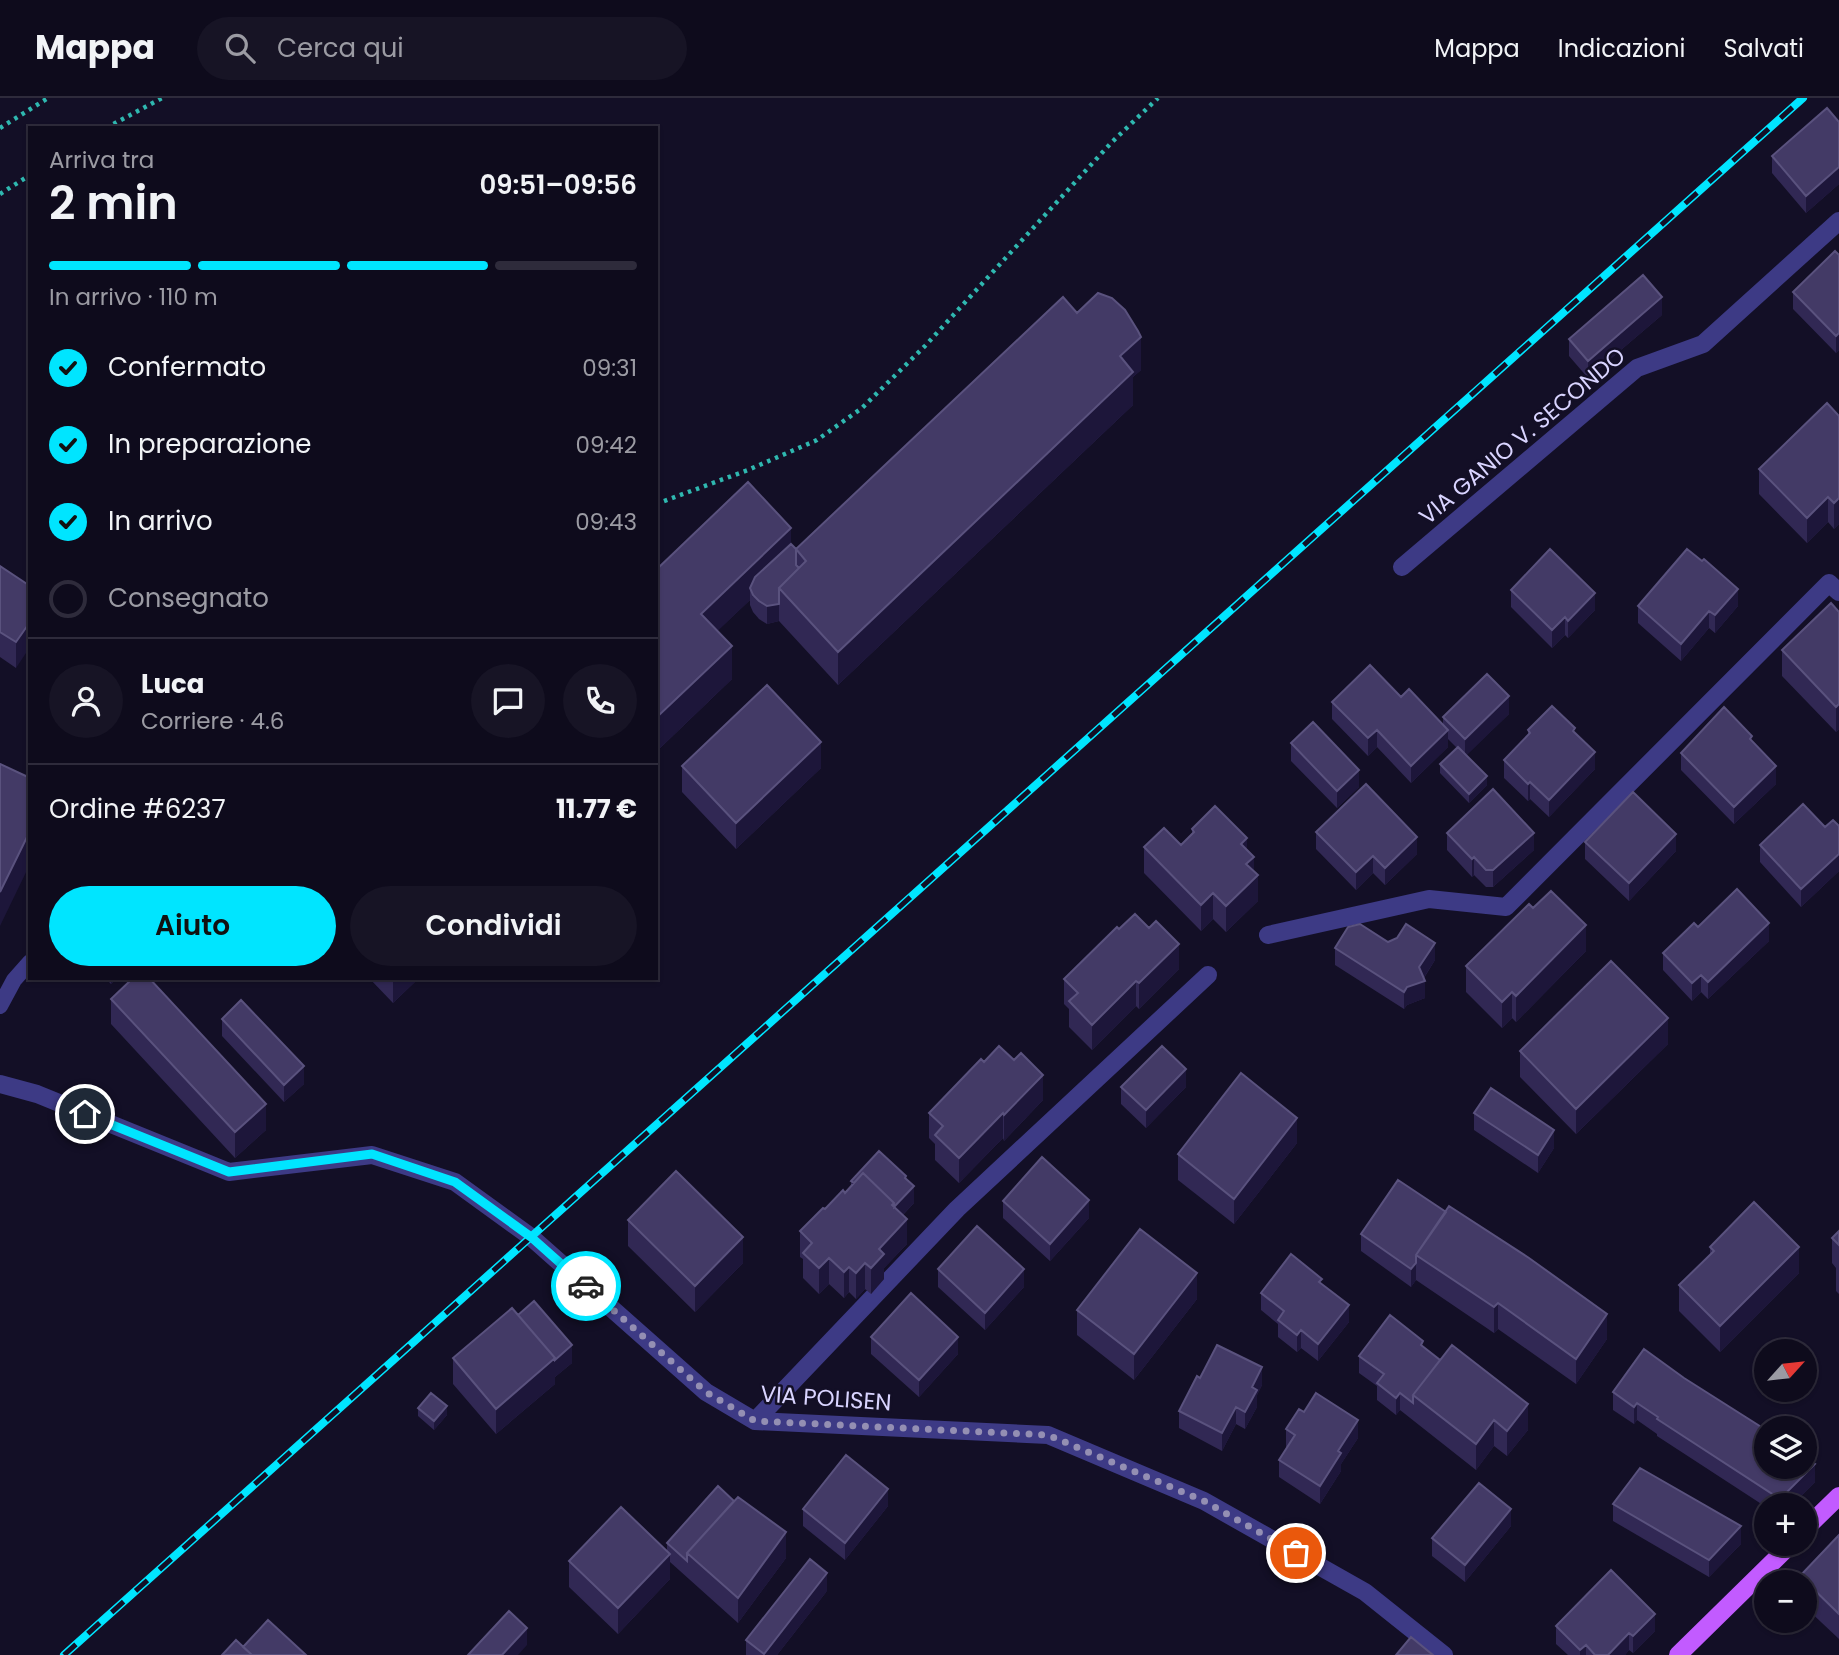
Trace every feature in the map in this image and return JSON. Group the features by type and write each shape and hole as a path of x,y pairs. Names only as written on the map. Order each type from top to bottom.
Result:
{"main road":[{"path":"1817,1517 1839,1496"},
{"path":"1678,1655 1779,1556"}],"street":[{"name":"VIA GANIO V. SECONDO","path":"1402,567 1637,368 1703,344 1839,221"},
{"path":"1268,935 1429,899 1506,907 1829,583 1839,592"},
{"path":"755,1421 957,1209 1208,975"},
{"name":"VIA POLISEN","path":"0,1084 37,1094 229,1172 372,1154 455,1182 531,1237 706,1392 755,1421 1048,1435 1204,1501 1365,1592 1444,1655"}],"lane":[{"path":"0,1006 14,980 28,964"}],"path":[{"path":"0,128 48,98"},
{"path":"110,126 162,98"},
{"path":"658,503 748,470 817,440 862,408 925,346 1111,143 1158,98"},
{"path":"0,194 28,176"}],"building":[{"path":"1827,108 1839,122 1839,167 1806,196 1772,156"},
{"path":"1835,251 1839,255 1839,333 1836,336 1793,292"},
{"path":"1643,275 1662,297 1588,361 1569,339"},
{"path":"1098,293 1112,298 1125,310 1141,337 1120,356 1133,372 838,652 779,588 806,561 796,549 1063,297 1077,313"},
{"path":"1827,403 1839,416 1839,498 1834,503 1828,497 1807,518 1759,469"},
{"path":"748,482 791,528 701,614 732,646 658,716 658,568"},
{"path":"791,544 796,549 796,565 799,568 779,588 779,604 767,606 753,595 750,588 755,577"},
{"path":"1550,549 1595,593 1568,621 1565,617 1552,630 1511,590"},
{"path":"1687,549 1702,561 1704,559 1738,589 1715,615 1709,611 1681,644 1638,606"},
{"path":"0,566 28,585 28,625 16,642 0,632"},
{"path":"1831,603 1839,612 1839,704 1836,707 1782,650"},
{"path":"1370,665 1401,697 1409,689 1448,730 1411,766 1377,730 1368,738 1332,702"},
{"path":"1487,674 1509,696 1465,739 1443,717"},
{"path":"767,685 821,742 736,823 682,766"},
{"path":"1552,706 1595,752 1549,800 1504,760"},
{"path":"1724,707 1776,766 1734,807 1681,753"},
{"path":"1313,722 1359,770 1337,791 1291,743"},
{"path":"1458,747 1487,776 1469,794 1440,764"},
{"path":"0,764 28,777 28,835 0,892"},
{"path":"1366,784 1417,837 1385,868 1373,856 1356,872 1316,832"},
{"path":"1493,789 1534,833 1493,870 1486,870 1447,833"},
{"path":"1633,792 1676,834 1629,883 1585,842"},
{"path":"1803,804 1825,827 1833,820 1839,826 1839,854 1801,889 1760,845"},
{"path":"1215,806 1247,838 1241,844 1254,857 1246,864 1258,875 1226,906 1213,893 1201,905 1144,847 1164,828 1181,845 1194,832 1192,829"},
{"path":"1737,889 1769,923 1708,982 1701,975 1692,983 1663,953 1694,923 1698,927"},
{"path":"1551,891 1586,925 1516,996 1512,992 1502,1002 1466,966 1529,904 1533,908"},
{"path":"1135,914 1149,928 1156,921 1179,944 1139,983 1136,981 1092,1025 1069,1001 1078,993 1064,979 1117,927 1119,929"},
{"path":"1360,924 1388,942 1397,938 1406,924 1435,943 1419,967 1425,981 1407,987 1404,992 1335,948 1348,927"},
{"path":"1611,961 1668,1018 1576,1109 1520,1051"},
{"path":"131,980 151,980 266,1104 235,1132 111,999"},
{"path":"241,1000 304,1066 284,1085 222,1019"},
{"path":"999,1046 1014,1060 1021,1053 1043,1075 959,1158 935,1135 943,1126 929,1113 981,1059 984,1062"},
{"path":"1162,1046 1186,1069 1146,1110 1121,1087"},
{"path":"1241,1073 1297,1118 1234,1199 1178,1154"},
{"path":"1491,1088 1554,1130 1538,1155 1474,1113"},
{"path":"879,1151 914,1186 894,1207 894,1203 863,1173 854,1183 851,1181"},
{"path":"1042,1157 1089,1200 1050,1244 1003,1201"},
{"path":"676,1171 743,1237 695,1286 628,1220"},
{"path":"863,1173 907,1219 879,1249 884,1254 871,1268 865,1263 856,1273 849,1267 844,1272 829,1258 819,1268 803,1253 812,1243 800,1231 843,1190 845,1193"},
{"path":"1398,1180 1446,1212 1416,1255 1416,1263 1411,1269 1361,1234"},
{"path":"1754,1202 1799,1247 1720,1326 1679,1285 1714,1251 1710,1247"},
{"path":"1449,1206 1529,1258 1607,1314 1576,1359 1498,1303 1494,1307 1416,1255"},
{"path":"977,1226 1024,1269 985,1313 938,1269"},
{"path":"1140,1229 1197,1273 1134,1354 1077,1310"},
{"path":"1839,1231 1839,1245 1832,1238"},
{"path":"1291,1254 1322,1279 1319,1282 1349,1305 1318,1344 1301,1330 1297,1335 1278,1320 1284,1311 1261,1293"},
{"path":"911,1293 958,1337 919,1380 871,1337"},
{"path":"534,1301 572,1345 555,1360 518,1315"},
{"path":"512,1308 555,1358 496,1409 453,1358"},
{"path":"1390,1315 1423,1341 1421,1345 1440,1360 1413,1395 1413,1403 1400,1393 1396,1398 1377,1383 1384,1374 1359,1356"},
{"path":"1217,1345 1262,1367 1252,1387 1257,1390 1245,1412 1236,1407 1222,1433 1179,1411"},
{"path":"1452,1345 1528,1404 1507,1431 1494,1420 1476,1444 1413,1395"},
{"path":"1644,1349 1754,1422 1754,1479 1800,1479 1786,1493 1771,1493 1657,1419 1658,1417 1637,1403 1634,1407 1613,1392"},
{"path":"431,1393 447,1406 434,1421 418,1408"},
{"path":"1316,1393 1358,1420 1320,1486 1279,1460 1295,1435 1286,1429 1299,1409 1304,1412"},
{"path":"846,1455 888,1489 845,1543 803,1509"},
{"path":"1640,1468 1741,1526 1709,1560 1613,1504"},
{"path":"1479,1483 1511,1509 1465,1565 1432,1538"},
{"path":"718,1486 734,1501 687,1553 687,1561 667,1543"},
{"path":"738,1497 786,1532 738,1598 687,1553"},
{"path":"621,1507 670,1554 618,1608 569,1561"},
{"path":"1839,1535 1839,1614 1817,1593 1817,1570 1806,1570"},
{"path":"810,1559 827,1573 764,1654 746,1640"},
{"path":"1611,1570 1655,1614 1633,1636 1629,1633 1608,1655 1595,1655 1586,1645 1580,1650 1556,1626"},
{"path":"509,1611 527,1628 502,1655 468,1655"},
{"path":"268,1620 306,1655 252,1655 243,1647"},
{"path":"1411,1637 1433,1655 1396,1655"},
{"path":"236,1640 252,1655 222,1655"}],"railway":[{"path":"64,1655 1803,98"}],"way so far":[{"path":"586,1286 706,1392 755,1421 1048,1435 1204,1501 1296,1553"}],"route":[{"path":"85,1114 229,1172 372,1154 455,1182 531,1237 586,1286"}]}
